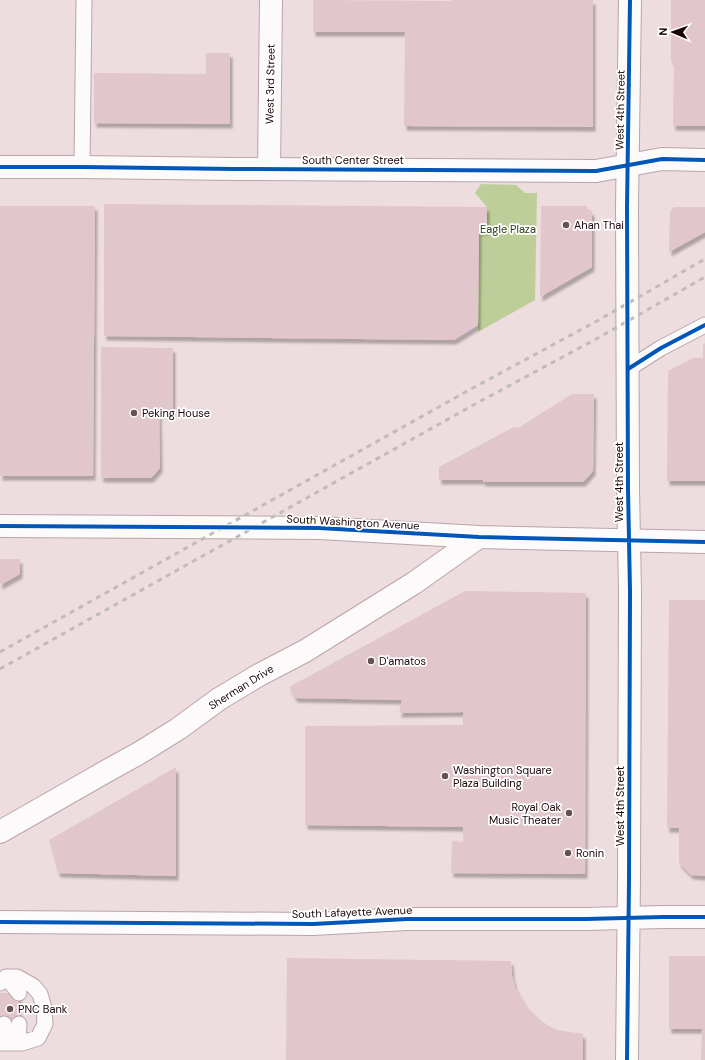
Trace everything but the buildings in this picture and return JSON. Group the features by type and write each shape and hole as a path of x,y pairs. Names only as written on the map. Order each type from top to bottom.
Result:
{"street":[{"name":"West 3rd Street","path":"269,169 271,0"},
{"name":"West 4th Street","path":"627,1060 630,880 628,166 630,0"},
{"name":"South Center Street","path":"0,167 596,171 662,159 705,160"},
{"name":"South Washington Avenue","path":"0,526 319,528 479,537 705,542"},
{"name":"Sherman Drive","path":"0,832 141,752 178,729 219,699 259,675 305,651 414,583 479,537"},
{"name":"South Lafayette Avenue","path":"0,922 313,924 407,919 705,917"}],"lane":[{"path":"82,167 84,0"},
{"path":"628,368 705,324"},
{"path":"4,984 17,977 33,986 40,994 44,1008 45,1024 38,1038 7,1043"},
{"path":"4,984 19,993"},
{"path":"4,1024 7,1043"},
{"path":"7,1043 19,1024"}],"green space":[{"name":"Eagle Plaza","path":"481,184 516,185 525,193 537,193 535,300 478,332 479,207 487,207 475,193"}],"railway":[{"path":"0,652 471,389 597,321 705,259"},
{"path":"0,669 477,403 598,338 705,277"}],"cycle path":[{"path":"627,1060 630,591 628,489 627,207 630,0"},
{"path":"0,167 596,171 662,159 705,160"},
{"path":"628,369 661,348 705,325"},
{"path":"0,526 319,528 479,537 705,542"},
{"path":"0,922 313,924 407,919 586,919 705,917"}],"place":[{"name":"Ahan Thai","path":"566,225"},
{"name":"Peking House","path":"134,413"},
{"name":"D'amatos","path":"371,661"},
{"name":"Washington Square Plaza Building","path":"445,776"},
{"name":"Royal Oak Music Theater","path":"569,813"},
{"name":"Ronin","path":"568,853"},
{"name":"PNC Bank","path":"10,1009"}]}
